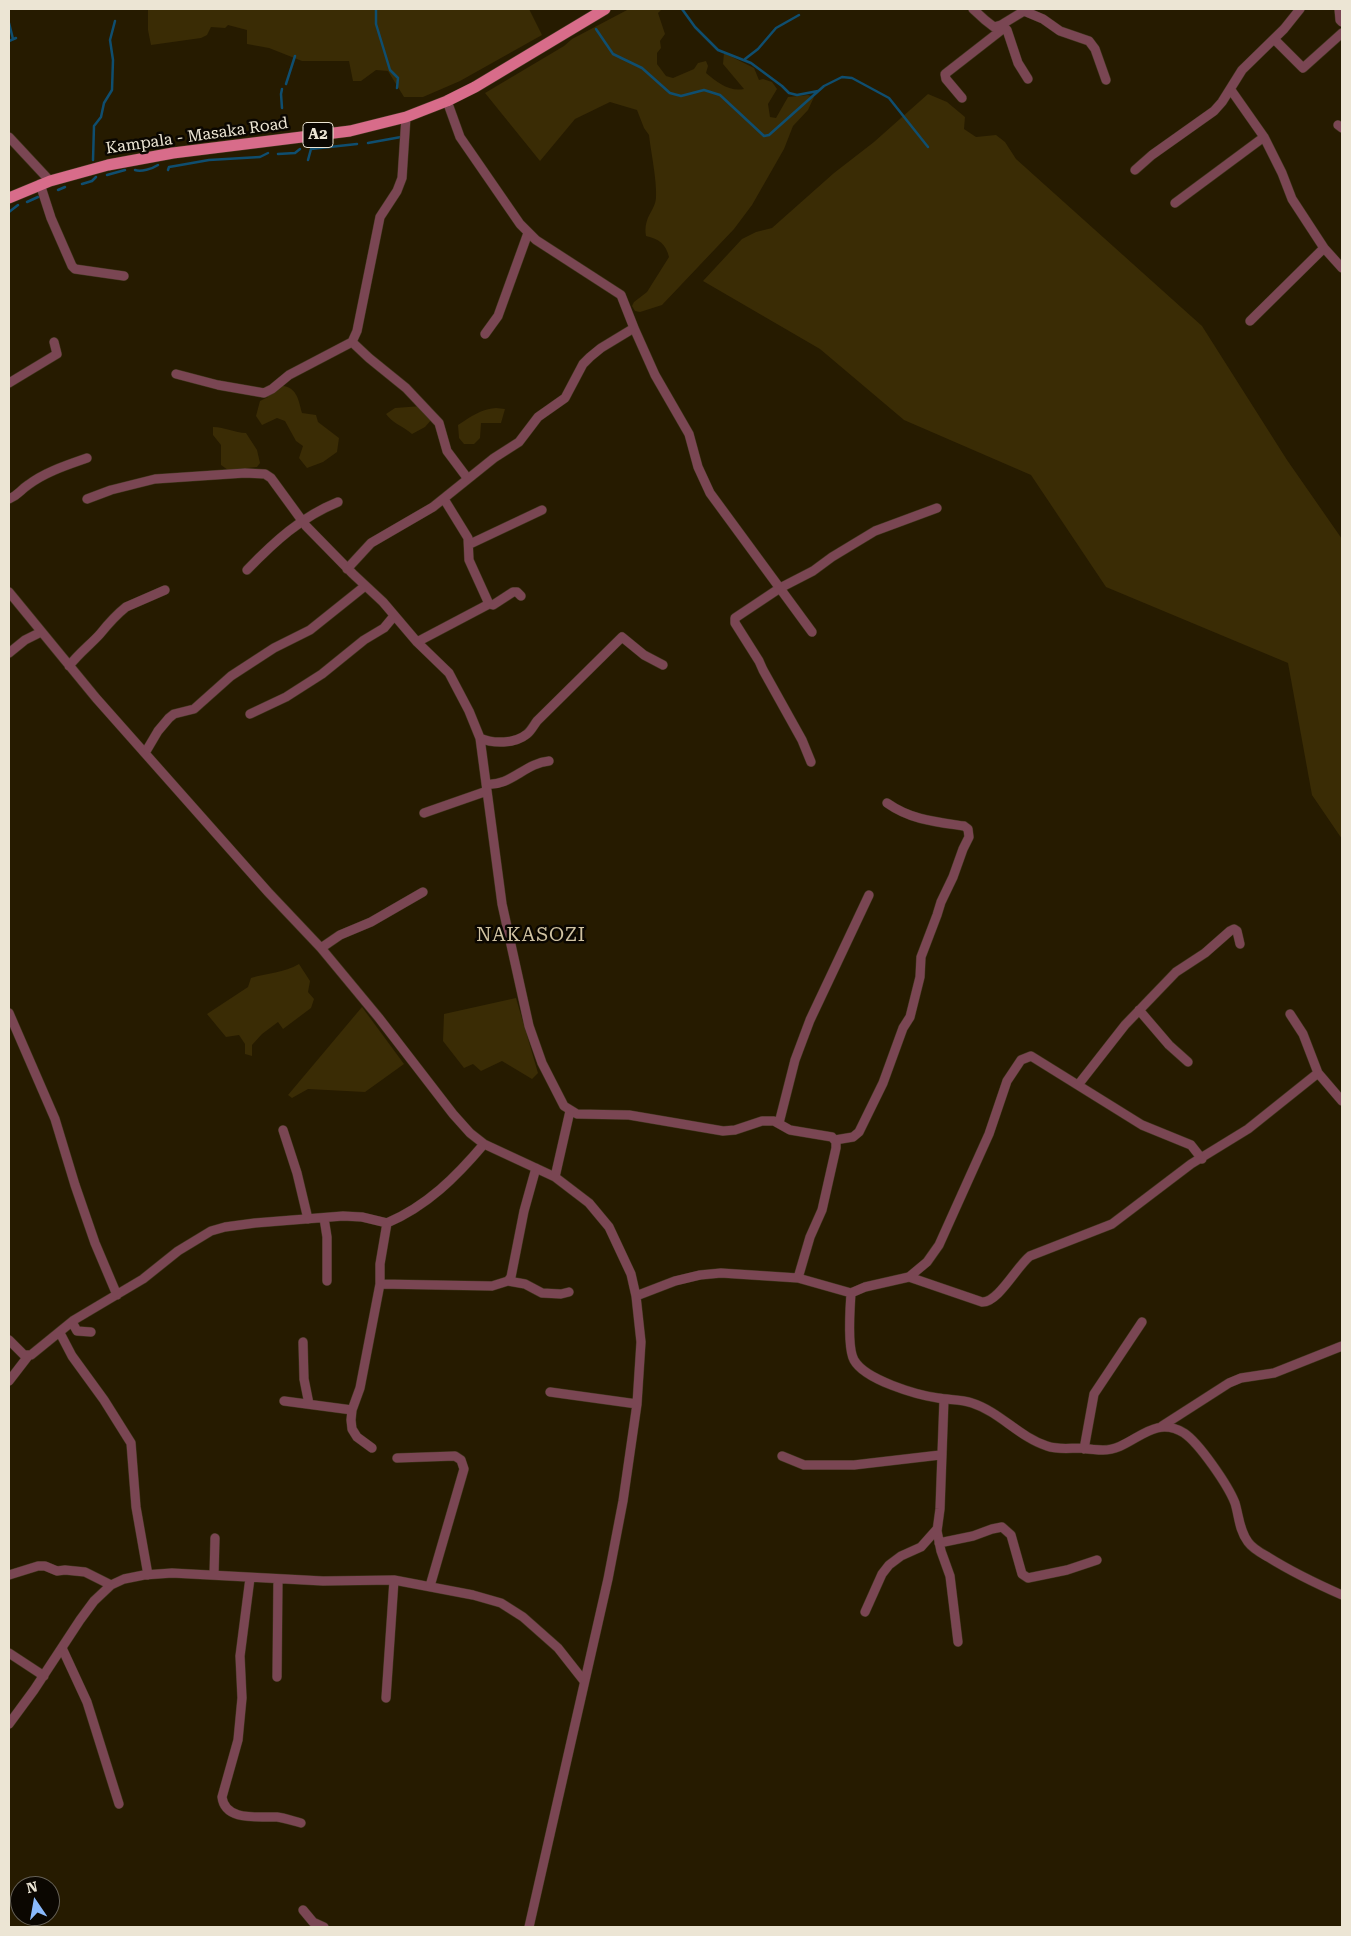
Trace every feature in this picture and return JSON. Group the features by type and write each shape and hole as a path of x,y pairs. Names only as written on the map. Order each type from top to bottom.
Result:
{"main road":[{"name":"Kampala - Masaka Road","path":"9,198 45,183 87,170 126,161 173,153 350,131 406,117 447,101 475,87 605,9"}],"street":[{"path":"973,9 994,26 1003,27 1007,30 1018,63 1028,78"},
{"path":"1135,170 1152,155 1214,111 1222,102 1242,70 1274,39 1300,9"},
{"path":"1339,9 1342,22"},
{"path":"962,98 946,80 945,74 1024,11 1043,19 1060,31 1089,41 1095,49 1106,80"},
{"path":"1274,39 1302,68 1342,33"},
{"path":"1230,90 1264,137 1282,173 1292,199 1324,248 1342,268"},
{"path":"447,101 460,137 505,204 528,232 536,240 621,295 655,376 689,434 698,467 710,493 812,632"},
{"path":"176,374 218,385 264,393 289,375 352,342 357,331 380,217 397,191 402,178 406,117"},
{"path":"9,137 45,183 51,218 72,266 75,269 124,276"},
{"path":"1175,203 1264,137"},
{"path":"485,334 498,316 528,232"},
{"path":"1250,321 1324,248"},
{"path":"347,569 371,542 394,528 420,516 494,458 519,442 538,417 565,398 583,364 590,356 634,328"},
{"path":"9,383 57,354 54,342"},
{"path":"352,342 368,358 406,388 439,423 447,451 468,479"},
{"path":"9,499 18,495 28,484 47,474 87,458"},
{"path":"87,499 143,481 230,474 265,474 302,521 449,673 466,704 480,738 502,904 529,1026 542,1063 561,1102 570,1111 577,1114 629,1115 723,1131 735,1130 762,1121 774,1121 790,1130 828,1136 835,1140 853,1137 859,1132 882,1083 903,1028 910,1017 920,977 922,957 941,902 970,837 968,829 964,826 928,822 910,816 887,803"},
{"path":"444,499 464,530 470,544 469,560 489,604"},
{"path":"247,570 282,536 302,521 338,502"},
{"path":"811,762 802,740 759,660 735,623 735,618 780,588 805,575 875,531 937,508"},
{"path":"470,544 542,510"},
{"path":"146,753 163,723 174,714 194,709 231,676 267,652 310,630 365,586"},
{"path":"69,666 82,650 126,607 165,590"},
{"path":"9,592 69,666 268,892 321,948 470,1133 484,1144 555,1177 590,1203 609,1227 631,1274 636,1296 641,1342 637,1404 623,1501 608,1579 529,1927"},
{"path":"418,642 489,604 493,605 513,592 517,592 521,596"},
{"path":"250,714 286,697 322,674 364,640 384,628 394,616"},
{"path":"9,653 25,640 41,632"},
{"path":"480,738 490,742 515,740 528,734 537,720 622,637 644,655 662,666"},
{"path":"424,813 502,783 539,762 549,761"},
{"path":"321,948 340,934 372,922 423,892"},
{"path":"778,1123 795,1060 810,1020 869,895"},
{"path":"1078,1085 1139,1010 1176,972 1205,953 1234,929 1240,944"},
{"path":"1139,1010 1168,1045 1188,1062"},
{"path":"9,1013 17,1035 56,1119 75,1185 95,1243 117,1295"},
{"path":"1290,1014 1303,1034 1318,1073 1342,1101"},
{"path":"636,1296 675,1281 700,1275 721,1273 798,1278 851,1293 865,1287 909,1277 927,1262 939,1245 989,1134 1007,1081 1021,1060 1031,1056 1142,1125 1191,1145 1202,1158"},
{"path":"909,1277 982,1302 989,1301 1005,1286 1030,1256 1112,1224 1146,1197 1248,1129 1318,1073"},
{"path":"555,1177 570,1111"},
{"path":"283,1130 297,1173 308,1219"},
{"path":"798,1278 810,1237 822,1210 828,1188 836,1148 835,1140"},
{"path":"9,1380 29,1355 72,1322 143,1278 178,1251 211,1231 254,1223 343,1216 362,1217 387,1223 425,1204 450,1182 484,1144"},
{"path":"508,1281 511,1276 524,1211 536,1168"},
{"path":"324,1218 327,1237 327,1281"},
{"path":"372,1448 357,1438 352,1429 352,1410 360,1388 380,1284 380,1264 387,1223"},
{"path":"380,1284 492,1286 508,1281 525,1284 542,1293 561,1294 569,1292"},
{"path":"851,1293 852,1349 854,1360 860,1368 873,1377 907,1390 971,1403 1026,1437 1048,1447 1104,1450 1114,1448 1162,1426 1229,1383 1242,1378 1274,1373 1342,1346"},
{"path":"72,1322 77,1331 91,1332"},
{"path":"1084,1449 1094,1394 1142,1322"},
{"path":"60,1332 72,1356 104,1400 131,1443 136,1507 148,1575"},
{"path":"9,1340 24,1355 29,1355"},
{"path":"302,1342 304,1379 309,1404"},
{"path":"550,1392 637,1404"},
{"path":"944,1399 940,1455 940,1509 937,1529 939,1543 950,1576 958,1642"},
{"path":"284,1401 352,1410"},
{"path":"1162,1426 1184,1433 1207,1458 1226,1485 1235,1503 1241,1529 1249,1544 1288,1570 1342,1595"},
{"path":"782,1456 804,1465 820,1466 854,1465 940,1455"},
{"path":"397,1458 455,1456 461,1460 464,1468 430,1586"},
{"path":"939,1543 973,1536 1002,1527 1011,1535 1022,1574 1028,1578 1066,1570 1097,1560"},
{"path":"866,1612 882,1574 889,1565 901,1556 921,1546 937,1529"},
{"path":"214,1575 215,1538"},
{"path":"9,1575 38,1566 45,1566 57,1571 85,1572 111,1585"},
{"path":"9,1724 44,1676 94,1601 111,1585 124,1579 148,1575 394,1580 474,1595 501,1603 524,1617 558,1648 584,1680"},
{"path":"250,1578 240,1656 242,1698 239,1732 222,1798 223,1805 228,1811 243,1816 280,1817 301,1823"},
{"path":"277,1677 278,1579"},
{"path":"386,1698 394,1580"},
{"path":"62,1648 87,1702 119,1804"},
{"path":"9,1653 44,1676"},
{"path":"303,1910 313,1922 324,1927"}],"shaded area":[{"path":"148,9 529,9 542,35 460,81 423,97 404,97 388,71 376,70 361,81 353,81 349,61 302,61 269,48 247,44 247,30 228,25 225,28 211,27 207,35 201,38 151,45 148,30"},
{"path":"629,9 662,9 658,13 665,34 660,41 661,48 657,53 657,64 666,76 673,78 694,69 698,63 706,61 708,66 706,73 714,80 728,88 744,89 723,64 724,53 754,68 759,80 763,79 772,82 777,89 768,104 770,117 776,118 788,97 808,95 814,97 808,110 793,126 784,149 752,205 734,229 662,305 640,312 635,311 632,306 634,302 647,292 669,257 661,243 646,236 646,224 656,198 656,183 649,135 637,110 610,102 575,119 540,161 485,93 564,46 572,39"},
{"path":"928,94 947,102 965,117 964,129 976,137 996,135 1005,142 1016,159 1202,326 1287,460 1342,539 1342,839 1312,795 1288,663 1106,587 1031,475 904,420 820,349 703,281 742,239 756,232 772,228"},
{"path":"279,385 290,388 296,394 302,413 316,415 318,422 339,438 337,452 323,462 307,468 299,458 303,446 296,441 285,421 277,418 262,425 256,416 260,401 268,397 267,389"},
{"path":"422,406 432,419 425,427 412,434 391,420 386,414 395,408"},
{"path":"496,408 505,409 501,423 481,423 480,438 474,444 464,444 459,438 458,425 480,412"},
{"path":"213,427 246,433 257,450 260,463 257,467 228,470 221,465 221,445 213,435"},
{"path":"299,964 310,981 308,992 314,999 311,1008 283,1029 278,1022 262,1034 252,1045 252,1056 245,1054 245,1044 239,1035 226,1037 207,1014 248,987 251,978 281,971"},
{"path":"516,998 538,1073 532,1079 502,1061 481,1071 473,1064 464,1068 443,1041 444,1014"},
{"path":"362,1007 404,1064 365,1092 308,1089 292,1098 288,1095"}],"waterway":[{"path":"376,9 376,24 390,70 398,78 397,88"},
{"path":"682,9 695,27 718,50 751,63 789,93 797,95 818,91"},
{"path":"745,59 758,49 776,28 799,15"},
{"path":"93,160 94,126 101,117 104,103 112,90 113,60 110,40 115,21"},
{"path":"9,23 13,39"},
{"path":"596,29 613,54 642,68 670,93 681,96 704,90 720,95 764,136 769,135 824,86 842,77 852,78 889,98 928,147"},
{"path":"9,41 16,38"},
{"path":"286,84 295,56"},
{"path":"282,89 282,108"},
{"path":"368,143 401,137"},
{"path":"308,160 311,149 357,144"},
{"path":"278,154 295,153 300,149"},
{"path":"168,170 169,167 209,160 260,157 268,153"},
{"path":"135,170 146,170 158,165"},
{"path":"107,175 125,170"},
{"path":"82,184 92,181 96,177"},
{"path":"58,190 65,187"},
{"path":"27,202 38,197"},
{"path":"9,212 18,205"}],"district":[{"name":"NAKASOZI","path":"531,935"}]}
